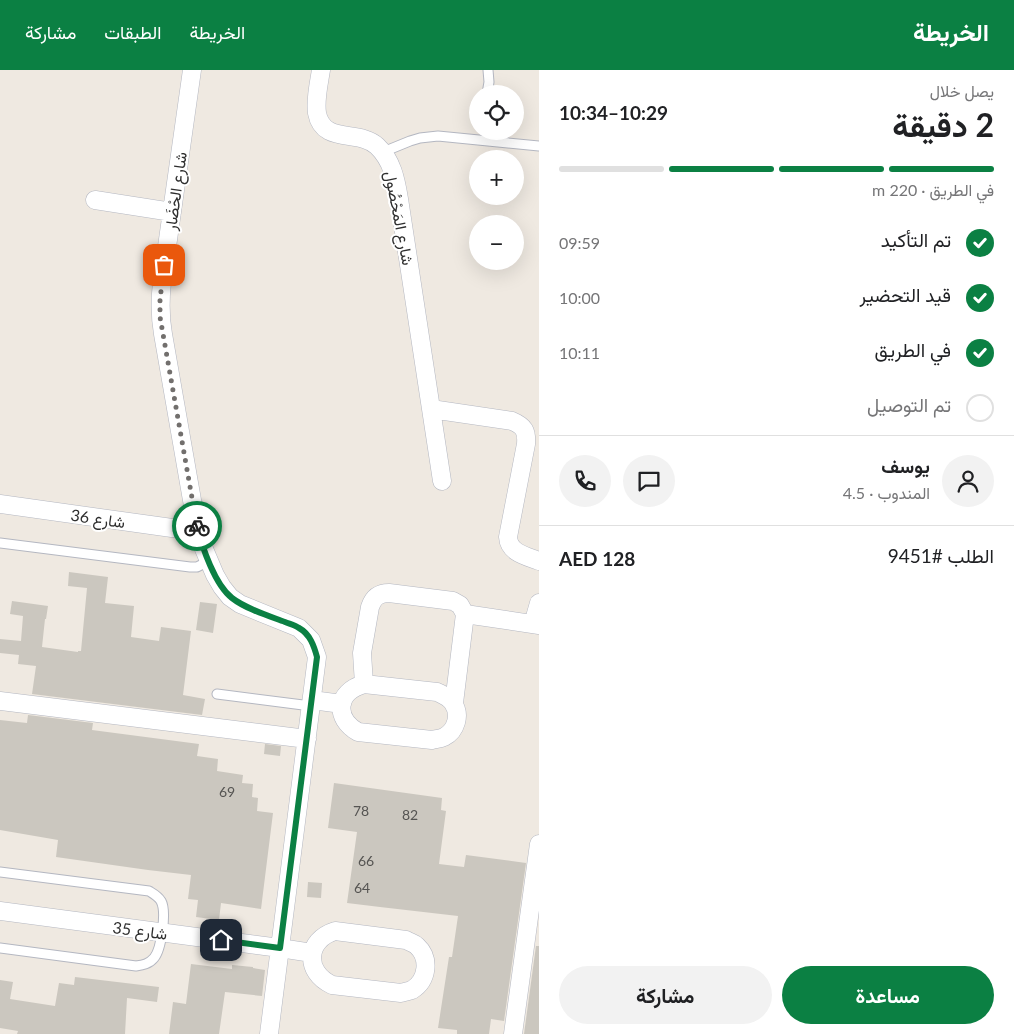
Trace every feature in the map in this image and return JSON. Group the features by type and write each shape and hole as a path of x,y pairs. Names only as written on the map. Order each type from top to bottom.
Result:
{"street":[{"name":"شارع الحْضَار","path":"192,70 162,282 160,317 196,523 209,561 222,587 230,597 240,604 299,628 311,640 317,657 269,1034"},
{"name":"شارع المَحْصُول","path":"321,70 317,105 320,121 331,133 369,140 377,145 393,171 399,199 442,481"},
{"path":"95,200 172,212"},
{"path":"432,409 512,421 524,429 527,436 526,444 508,542 513,550 539,561"},
{"name":"شارع 36","path":"0,504 172,528 182,528 196,523"},
{"path":"364,684 362,653 370,607 376,596 389,593 453,601 460,605 465,614 454,703 457,713 456,723 451,732 442,738 432,740 358,732 342,717 342,704 345,695 354,687 364,684 437,692 446,696 454,703"},
{"path":"465,614 536,625 539,603"},
{"path":"0,702 307,739"},
{"path":"312,703 342,704"},
{"path":"513,1034 539,844"},
{"name":"شارع 35","path":"0,911 312,953"},
{"path":"335,931 406,940 416,945 423,953 426,963 425,974 420,984 411,990 401,993 332,984 316,974 312,953 320,939 335,931"}],"lane":[{"path":"488,70 488,85"},
{"path":"383,152 410,141 429,137 469,136"},
{"path":"505,140 539,146"},
{"path":"0,543 190,567 197,567 209,561"},
{"path":"217,694 312,703"},
{"path":"0,872 149,891 162,903 164,912 162,932 156,955 142,966 0,948"}],"building":[{"path":"69,572 108,577 105,603 134,606 131,637 159,641 161,627 191,631 183,695 205,699 202,715 32,694 36,666 18,664 19,655 0,653 0,639 21,641 23,616 10,614 12,601 48,606 42,647 81,651 87,588 68,586"},
{"path":"200,602 217,604 213,633 196,630"},
{"path":"28,715 93,723 92,730 199,744 197,756 218,759 217,771 243,775 242,783 253,784 252,797 258,798 257,811 273,813 261,909 221,903 219,920 196,917 198,900 188,899 191,875 56,857 58,840 0,830 0,720 27,723"},
{"path":"265,744 281,746 280,756 264,754"},
{"path":"334,783 442,798 441,810 446,811 439,864 464,867 466,855 526,863 504,1021 491,1019 489,1034 457,1034 457,1030 438,1028 449,957 452,957 458,916 347,903 357,832 328,828"},
{"path":"308,882 322,883 321,898 307,897"},
{"path":"536,946 539,946 539,1034 524,1034"},
{"path":"191,964 232,969 232,965 265,970 262,996 225,992 219,1034 169,1034 173,1002 186,1004"},
{"path":"75,977 159,987 157,1002 127,998 125,1034 17,1034 18,1031 0,1028 0,980 13,982 10,999 55,1006 59,983 74,985"}],"way so far":[{"path":"164,265 160,317 197,526"}],"route":[{"path":"197,526 215,575 230,597 240,604 299,628 311,640 317,657 280,948 221,940"}]}
